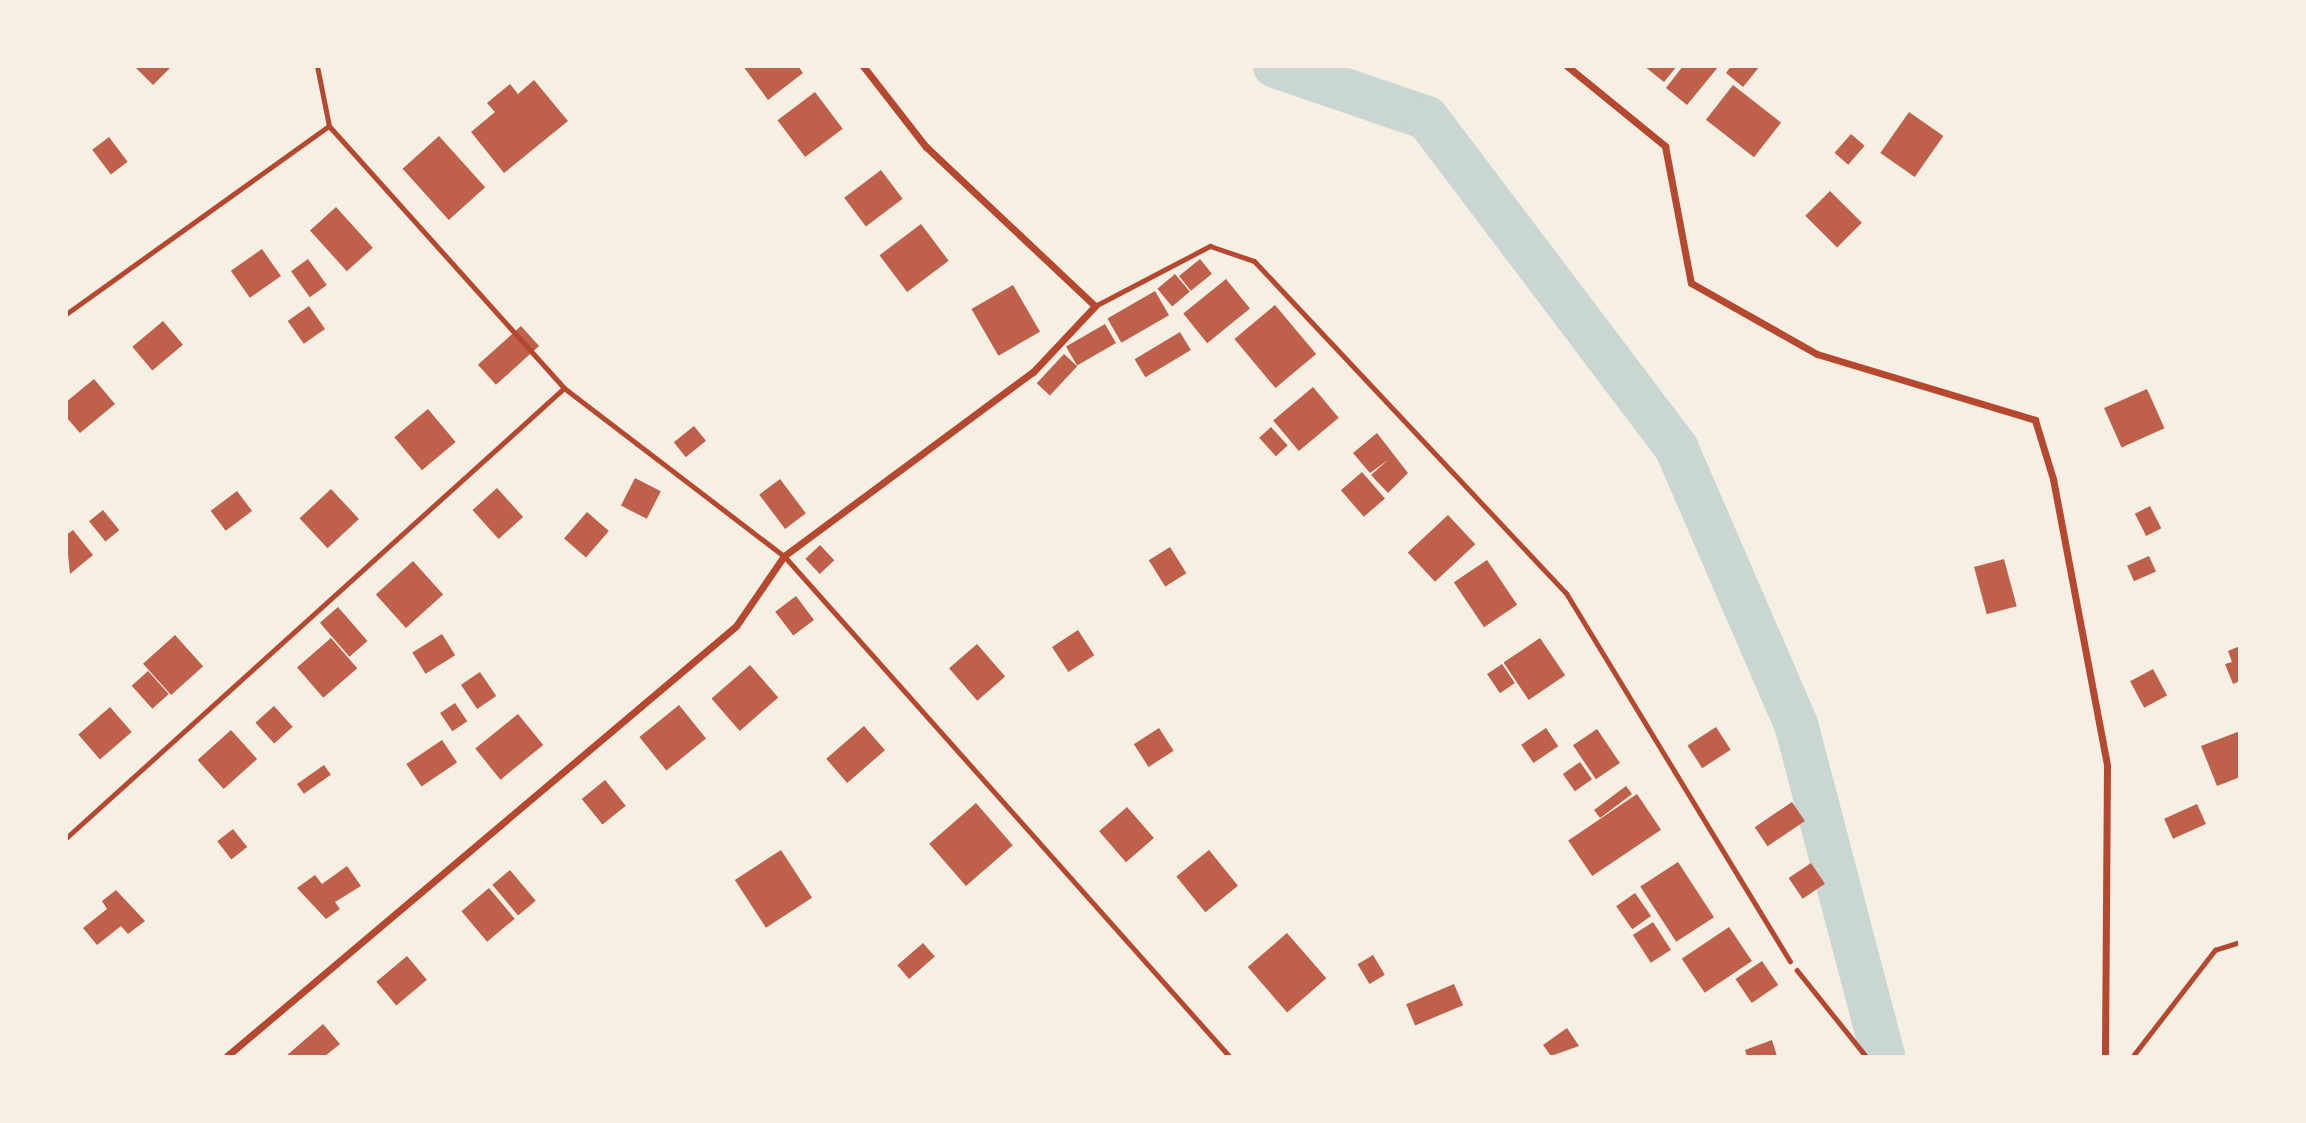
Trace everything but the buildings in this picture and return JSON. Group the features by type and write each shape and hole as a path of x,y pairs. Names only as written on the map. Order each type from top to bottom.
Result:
{"street":[{"path":"227,1056 736,625 784,556 1033,372 1095,306 926,148 863,66"},
{"path":"1567,66 1665,146 1691,283 1817,354 2035,420 2053,479 2107,765 2105,1056"}],"lane":[{"path":"317,66 329,126 564,388 784,556 1229,1056"},
{"path":"66,314 329,126"},
{"path":"1095,306 1210,246 1254,261 1566,593 1790,961"},
{"path":"66,838 564,388"}],"path":[{"path":"2133,1056 2215,950 2239,942"},
{"path":"1790,961 1866,1056"}],"waterway":[{"path":"1275,66 1427,118 1676,447 1796,724 1883,1056"}]}
